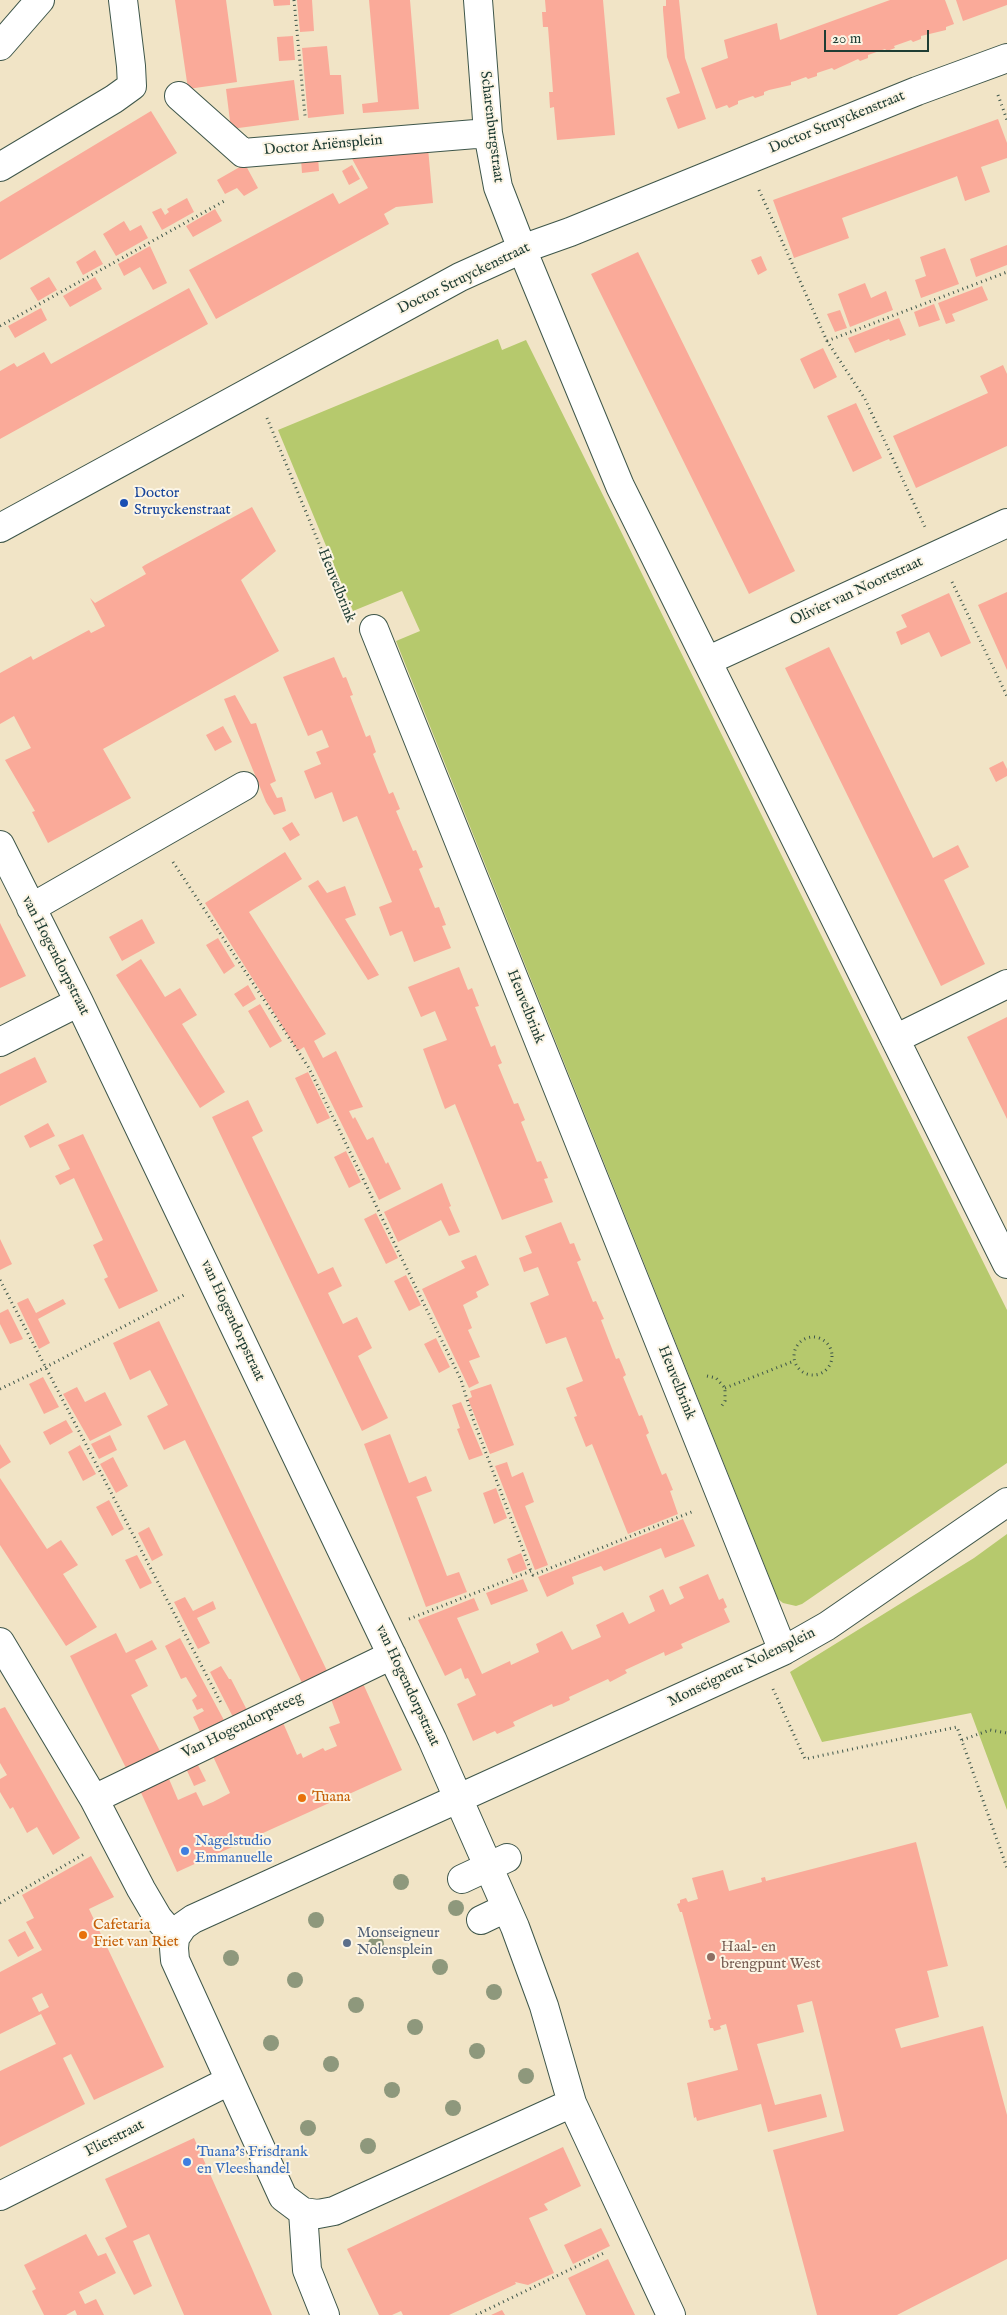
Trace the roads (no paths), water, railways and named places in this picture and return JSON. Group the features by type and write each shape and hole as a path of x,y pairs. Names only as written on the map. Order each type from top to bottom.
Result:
{"street":[{"path":"0,46 40,0"},
{"path":"0,167 114,99 132,86 123,0"},
{"name":"Scharenburgstraat","path":"478,0 488,133 498,187 522,249"},
{"name":"Doctor Struyckenstraat","path":"0,528 455,280 522,249 570,232 917,91 1007,58"},
{"name":"Doctor Ariënsplein","path":"180,96 243,153 488,133"},
{"path":"522,249 620,486 1007,1264"},
{"name":"Olivier van Noortstraat","path":"706,661 1007,524"},
{"name":"Heuvelbrink","path":"374,629 784,1651"},
{"path":"31,908 244,786"},
{"name":"van Hogendorpstraat","path":"0,845 79,1002 213,1280 387,1643 458,1799"},
{"path":"895,1039 1007,984"},
{"path":"0,1042 79,1002"},
{"name":"Monseigneur Nolensplein","path":"176,1938 183,1926 193,1919 784,1651 827,1626 1007,1502"},
{"path":"0,1642 94,1799 154,1910 176,1938 174,1948 175,1960 283,2197 303,2212 318,2214 334,2211 572,2103"},
{"name":"Van Hogendorpsteeg","path":"94,1799 234,1730 387,1643"},
{"path":"458,1799 498,1862 506,1908 553,2004 545,2039 634,2239 671,2315"},
{"path":"462,1879 498,1862"},
{"path":"481,1920 506,1908"},
{"name":"Flierstraat","path":"0,2196 230,2081"},
{"path":"303,2212 307,2270 326,2315"}],"place":[{"name":"Doctor Struyckenstraat","path":"124,503"},
{"name":"Tuana","path":"302,1798"},
{"name":"Nagelstudio Emmanuelle","path":"185,1851"},
{"name":"Cafetaria Friet van Riet","path":"83,1935"},
{"name":"Monseigneur Nolensplein","path":"347,1943"},
{"name":"Haal- en brengpunt West","path":"711,1957"},
{"name":"Tuana's Frisdrank en Vleeshandel","path":"187,2162"}]}
